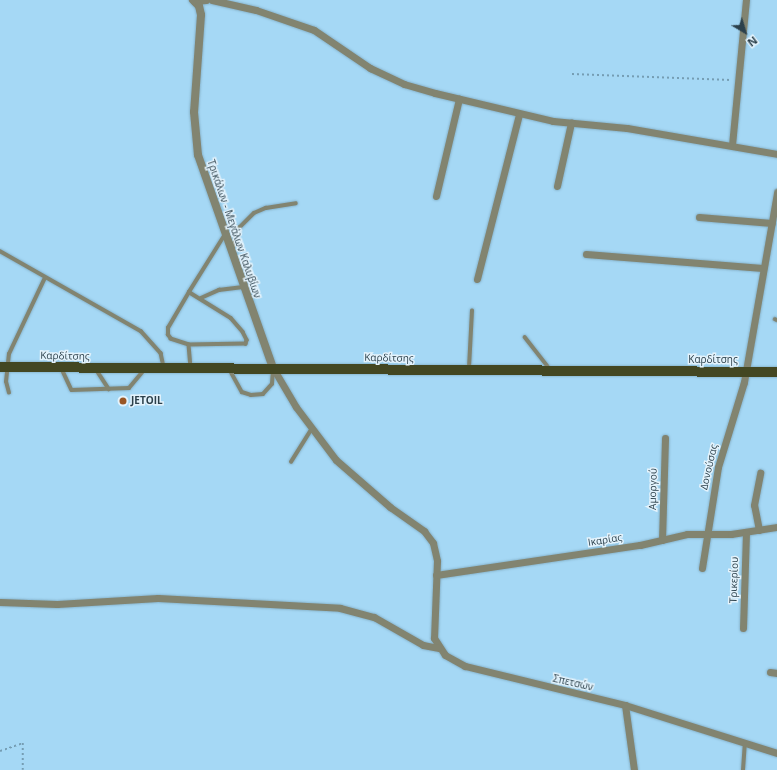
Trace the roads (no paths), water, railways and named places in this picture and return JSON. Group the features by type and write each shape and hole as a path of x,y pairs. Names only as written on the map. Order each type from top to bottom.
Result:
{"main road":[{"name":"Καρδίτσης","path":"4,367 777,372"}],"street":[{"path":"193,1 206,0"},
{"path":"212,0 290,20 323,35 370,68 390,78 459,99 519,114 571,123 627,128 777,154"},
{"path":"732,146 737,80 746,0"},
{"name":"Τρικάλων - Μεγάλων Καλυβίων","path":"193,1 200,8 201,18 194,112 196,143 204,180 273,368"},
{"path":"436,196 459,99"},
{"path":"477,279 519,114"},
{"path":"557,186 571,123"},
{"name":"Δονούσας","path":"702,568 706,533 718,467 745,372 762,268 777,192"},
{"path":"699,217 772,222"},
{"path":"586,254 762,268"},
{"path":"0,602 57,604 158,598 340,608 374,617 423,645 438,648 434,630 436,575 435,548 428,537 347,470 312,429 273,368"},
{"name":"Αμοργού","path":"662,540 664,438"},
{"path":"759,530 754,505 760,473"},
{"name":"Ικαρίας","path":"436,575 662,540 687,534 746,533 777,527"},
{"name":"Τρικερίου","path":"743,628 746,533"},
{"name":"Σπετσών","path":"438,648 453,661 465,666 625,705 777,753"},
{"path":"625,705 634,770"}],"lane":[{"path":"233,258 234,238 243,222 266,208 296,202"},
{"path":"189,292 201,298 231,318 248,340 242,346 189,345 171,339 168,335 168,328 189,292 224,236"},
{"path":"0,251 44,278 141,331 161,352 164,368"},
{"path":"9,393 4,367 12,345 44,278"},
{"path":"201,298 219,290 243,287"},
{"path":"468,370 472,311"},
{"path":"524,337 552,371"},
{"path":"189,345 191,368"},
{"path":"62,368 72,390 129,388 145,368"},
{"path":"96,368 109,388"},
{"path":"229,368 239,389 251,395 263,394 272,384 273,368"},
{"path":"291,462 312,429"},
{"path":"743,770 745,742"}],"place":[{"name":"JETOIL","path":"123,401"}]}
